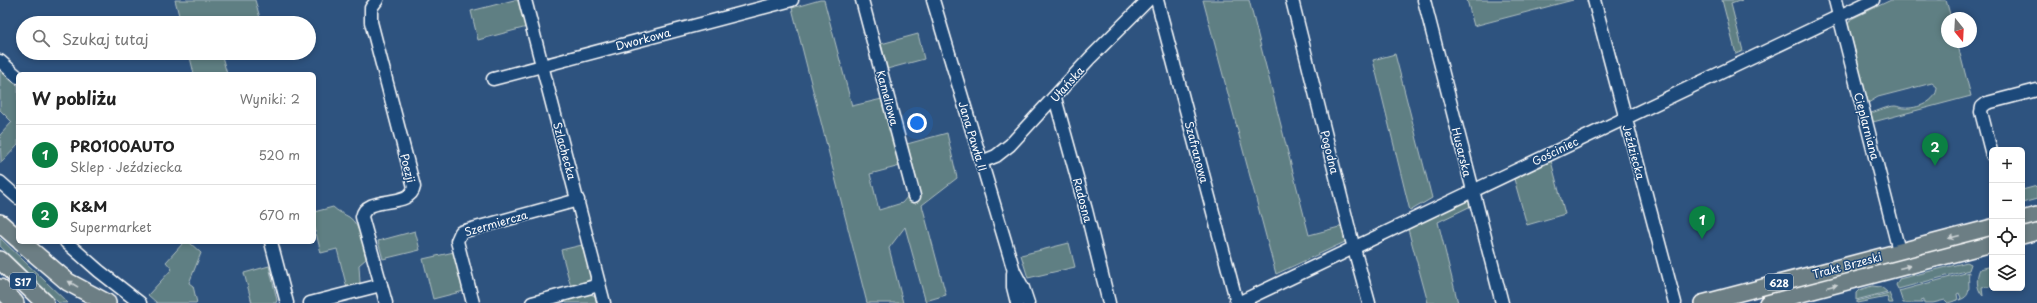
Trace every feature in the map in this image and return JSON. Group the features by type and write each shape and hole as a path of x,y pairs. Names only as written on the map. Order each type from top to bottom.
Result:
{"highway":[{"path":"0,223 16,237"},
{"path":"23,244 68,282 107,303"},
{"name":"S17","path":"0,260 45,303"},
{"path":"0,288 15,303"}],"main road":[{"path":"2025,218 2037,215"},
{"name":"Trakt Brzeski","path":"1702,303 1989,228"},
{"path":"2025,235 2037,232"},
{"name":"Trakt Brzeski","path":"1767,303 1989,245"}],"street":[{"name":"Poezji","path":"377,0 371,8 371,22 414,187 412,192 406,197 368,207 363,212 362,217 386,303"},
{"name":"Szlachecka","path":"525,0 604,303"},
{"name":"Dworkowa","path":"493,80 792,0"},
{"name":"Kameliowa","path":"862,0 914,196"},
{"name":"Jana Pawła II","path":"933,0 1014,271 1023,288 1028,303"},
{"name":"Ułańska","path":"981,162 996,156 1007,148 1055,98 1090,58 1148,0"},
{"name":"Szafranowa","path":"1157,0 1238,303"},
{"name":"Pogodna","path":"1292,0 1369,303"},
{"name":"Husarska","path":"1424,0 1502,303"},
{"name":"Jeździecka","path":"1594,0 1674,303"},
{"name":"Cieplarniana","path":"1835,0 1899,251"},
{"name":"Gościniec","path":"1238,303 1873,0"},
{"path":"0,61 16,75"},
{"path":"1990,147 1981,112 1982,107 1987,103 2037,90"},
{"name":"Radosna","path":"1055,98 1086,210 1109,303"},
{"path":"0,182 16,196"},
{"name":"Szermiercza","path":"473,303 457,241 457,236 461,232 578,200"},
{"path":"68,244 99,271 140,303"},
{"path":"272,244 287,303"},
{"name":"Jana Pawła II","path":"1014,271 1013,287 1017,303"},
{"path":"310,303 381,285"},
{"path":"532,303 599,285"}],"green space":[{"path":"175,0 255,0 259,16 179,16"},
{"path":"514,0 520,0 527,27 478,40 471,11"},
{"path":"824,0 852,106 882,99 900,166 870,174 879,210 902,203 908,196 920,193 907,144 947,133 957,178 922,205 946,295 929,300 926,303 905,227 889,248 903,303 867,303 792,8"},
{"path":"1203,0 1249,0 1309,235 1343,226 1347,241 1276,274"},
{"path":"1467,0 1573,0 1474,26"},
{"path":"1722,0 1742,0 1731,4 1743,51 1736,54"},
{"path":"1891,0 1946,0 1949,12 1941,12 1941,48 1959,48 1971,96 1873,122 1871,113 1895,106 1909,108 1925,104 1934,97 1937,87 1932,83 1878,97 1868,103 1848,24 1851,19"},
{"path":"918,34 924,59 887,69 881,44"},
{"path":"1395,54 1432,198 1410,211 1373,60"},
{"path":"191,60 223,60 226,72 194,72"},
{"path":"0,70 16,84 16,147 1,163 0,135 12,122 0,110"},
{"path":"1551,161 1565,214 1527,225 1514,179"},
{"path":"2037,186 2037,199 2025,202 2025,189"},
{"path":"1471,199 1473,205 1438,222 1458,303 1428,303 1408,229"},
{"path":"333,207 349,217 356,225 361,236 366,259 359,265 360,283 347,288 337,249 321,253 316,233 316,211"},
{"path":"415,231 420,250 383,259 378,241"},
{"path":"1989,233 1989,239 1784,291 1783,289"},
{"path":"0,238 68,303 59,303 0,246"},
{"path":"1069,243 1075,267 1028,278 1021,255"},
{"path":"182,244 191,244 201,253 189,283 193,286 197,303 157,303 148,295 172,269 166,262"},
{"path":"582,245 591,277 587,282 571,287 561,250"},
{"path":"454,252 464,291 433,299 423,259"},
{"path":"1967,262 1971,264 1969,270 1898,289 1896,285 1899,279"},
{"path":"269,266 277,300 276,303 252,303 244,273"},
{"path":"1989,267 1989,287 1982,288 1983,296 1979,290 1977,279 1980,269"},
{"path":"1969,272 1969,289 1967,296 1964,298 1959,300 1961,298 1959,293 1957,294 1958,300 1948,303 1945,300 1933,303 1923,303 1923,299 1920,300 1922,303 1903,303 1899,291"},
{"path":"1872,286 1881,287 1887,292 1856,300 1856,293 1859,290"},
{"path":"1889,293 1893,303 1889,303 1887,297 1857,303 1857,301"},
{"path":"590,294 595,296 597,303 566,303 565,301"}],"place":[{"name":"K&M","path":"1935,166"},
{"name":"PRO100AUTO","path":"1702,239"}]}
